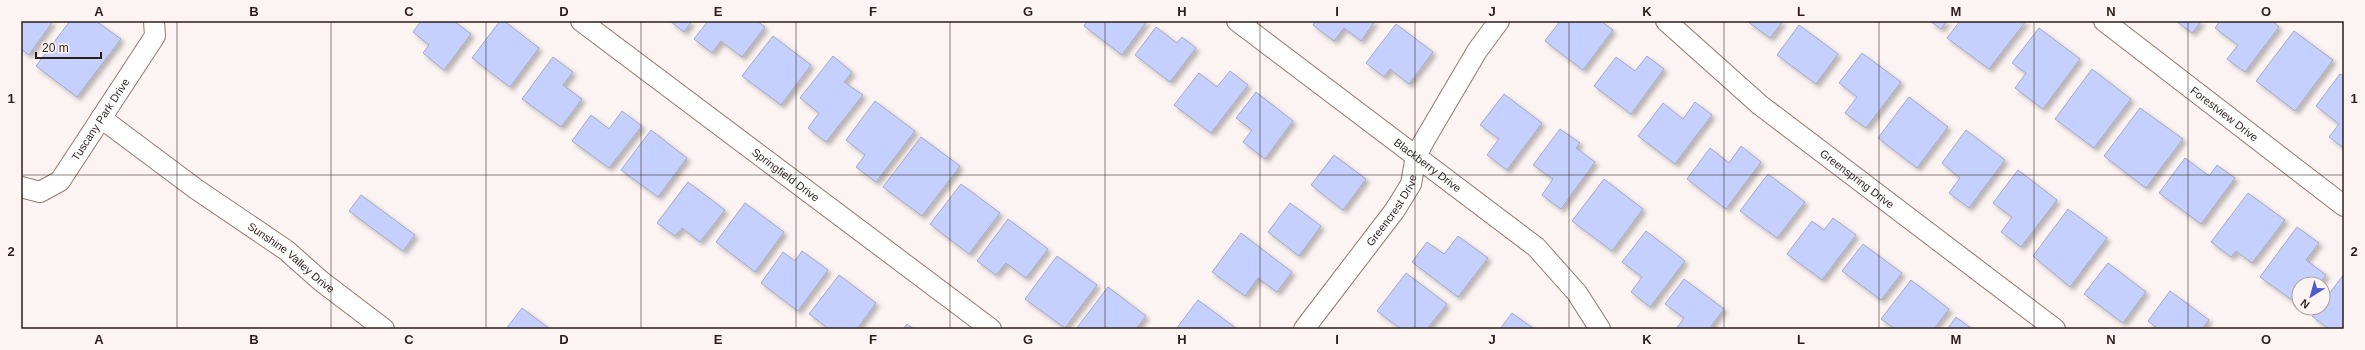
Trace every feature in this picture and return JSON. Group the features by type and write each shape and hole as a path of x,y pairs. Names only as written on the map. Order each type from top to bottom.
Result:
{"street":[{"name":"Tuscany Park Drive","path":"21,188 40,192 60,181 155,36 154,21"},
{"name":"Springfield Drive","path":"581,21 991,329"},
{"name":"Blackberry Drive","path":"1237,21 1536,247 1577,293 1600,329"},
{"name":"Greencrest Drive","path":"1304,329 1395,210 1411,184 1416,156 1477,51 1499,21"},
{"name":"Greenspring Drive","path":"1666,21 1693,42 1760,105 2055,329"},
{"name":"Forestview Drive","path":"2104,21 2344,206"},
{"name":"Sunshine Valley Drive","path":"101,118 196,189 286,250 321,281 384,329"}],"building":[{"path":"21,21 53,21 29,55 21,49"},
{"path":"70,21 96,21 121,39 77,97 36,66"},
{"path":"421,21 454,21 471,34 444,70 423,53 429,45 413,32"},
{"path":"500,21 504,21 539,48 510,87 472,58"},
{"path":"670,21 692,21 684,32"},
{"path":"708,21 757,21 765,27 742,57 721,41 712,53 694,39"},
{"path":"1087,21 1147,21 1122,55 1084,26"},
{"path":"1315,21 1375,21 1361,41 1344,28 1334,41 1313,25"},
{"path":"1560,21 1601,21 1613,30 1583,70 1545,41"},
{"path":"1747,21 1783,21 1770,38"},
{"path":"1930,21 1947,21 1941,29"},
{"path":"1960,21 2026,21 1989,69 1947,38"},
{"path":"2176,21 2202,21 2192,33"},
{"path":"2220,21 2272,21 2279,27 2245,72 2227,59 2238,45 2215,28"},
{"path":"1396,24 1433,52 1409,84 1390,69 1384,77 1366,63"},
{"path":"1799,25 1838,54 1816,84 1777,55"},
{"path":"1156,27 1177,43 1182,37 1196,48 1170,82 1135,55"},
{"path":"2039,28 2080,59 2043,109 2015,88 2026,73 2012,63"},
{"path":"2294,31 2333,60 2295,111 2256,81"},
{"path":"773,36 811,65 781,105 742,76"},
{"path":"1862,53 1901,82 1866,128 1845,113 1857,97 1839,83"},
{"path":"833,56 852,72 844,82 863,95 826,142 808,128 819,113 800,98"},
{"path":"1647,56 1664,69 1631,114 1594,86 1616,57 1635,71"},
{"path":"553,57 573,72 563,85 582,99 561,127 522,99"},
{"path":"2092,69 2131,99 2094,148 2055,119"},
{"path":"1230,71 1248,85 1211,133 1174,105 1199,73 1217,87"},
{"path":"2340,74 2344,76 2344,148 2329,137 2339,124 2316,106"},
{"path":"1256,92 1293,121 1265,159 1243,142 1252,130 1236,118"},
{"path":"1504,94 1542,123 1507,170 1487,155 1499,139 1480,125"},
{"path":"1909,97 1948,127 1917,168 1878,138"},
{"path":"875,101 915,131 876,182 856,167 865,155 846,140"},
{"path":"1695,102 1712,115 1675,164 1638,136 1663,103 1683,119"},
{"path":"2140,108 2183,139 2146,188 2104,156"},
{"path":"622,111 642,126 609,168 572,141 591,115 609,129"},
{"path":"1560,129 1580,143 1576,148 1595,162 1561,209 1542,195 1553,179 1533,165"},
{"path":"651,130 687,158 658,197 621,170"},
{"path":"1966,130 2005,160 1969,208 1949,193 1960,178 1942,163"},
{"path":"921,137 960,166 922,216 883,187"},
{"path":"1741,146 1761,162 1726,209 1687,179 1710,148 1729,163"},
{"path":"1334,155 1366,179 1343,210 1311,185"},
{"path":"2185,158 2209,176 2217,165 2235,178 2201,224 2159,193"},
{"path":"2018,170 2057,200 2021,247 2001,232 2012,217 1993,203"},
{"path":"1768,174 1805,202 1777,238 1740,211"},
{"path":"1604,179 1643,209 1612,251 1572,221"},
{"path":"688,182 725,210 700,242 682,228 675,236 657,223"},
{"path":"961,184 1000,213 969,254 930,224"},
{"path":"2248,193 2285,220 2252,263 2236,251 2231,257 2211,242"},
{"path":"361,195 415,235 403,251 349,211"},
{"path":"745,203 784,232 755,272 716,242"},
{"path":"1290,203 1321,226 1299,256 1268,232"},
{"path":"2068,209 2107,238 2070,287 2033,256"},
{"path":"1833,218 1856,235 1822,280 1787,254 1812,221 1824,230"},
{"path":"1008,219 1048,249 1026,278 1006,263 996,275 977,261"},
{"path":"2297,227 2319,243 2306,260 2326,275 2291,276 2291,299 2260,277"},
{"path":"1646,231 1685,261 1650,307 1631,292 1642,277 1622,262"},
{"path":"1241,233 1292,272 1277,292 1258,278 1245,296 1212,272"},
{"path":"1458,236 1488,258 1458,297 1412,262 1427,242 1444,254"},
{"path":"1863,244 1902,273 1881,300 1842,271"},
{"path":"802,251 828,270 798,311 761,283 783,252 795,261"},
{"path":"1057,256 1097,285 1065,328 1025,299"},
{"path":"2108,263 2146,292 2123,323 2084,294"},
{"path":"1406,273 1447,304 1427,329 1401,329 1377,311"},
{"path":"2344,274 2344,329 2329,329 2312,316 2331,316 2331,291"},
{"path":"839,275 876,303 857,329 829,329 809,314"},
{"path":"1684,279 1724,309 1709,329 1676,329 1684,318 1665,304"},
{"path":"1911,280 1949,309 1934,329 1895,329 1881,319"},
{"path":"1108,287 1146,316 1136,329 1076,329"},
{"path":"2170,291 2209,320 2202,329 2158,329 2148,321"},
{"path":"1198,300 1237,329 1176,329"},
{"path":"522,308 550,329 506,329"},
{"path":"1512,313 1534,329 1500,329"},
{"path":"1956,317 1972,329 1947,329"},
{"path":"907,324 914,329 903,329"}]}
